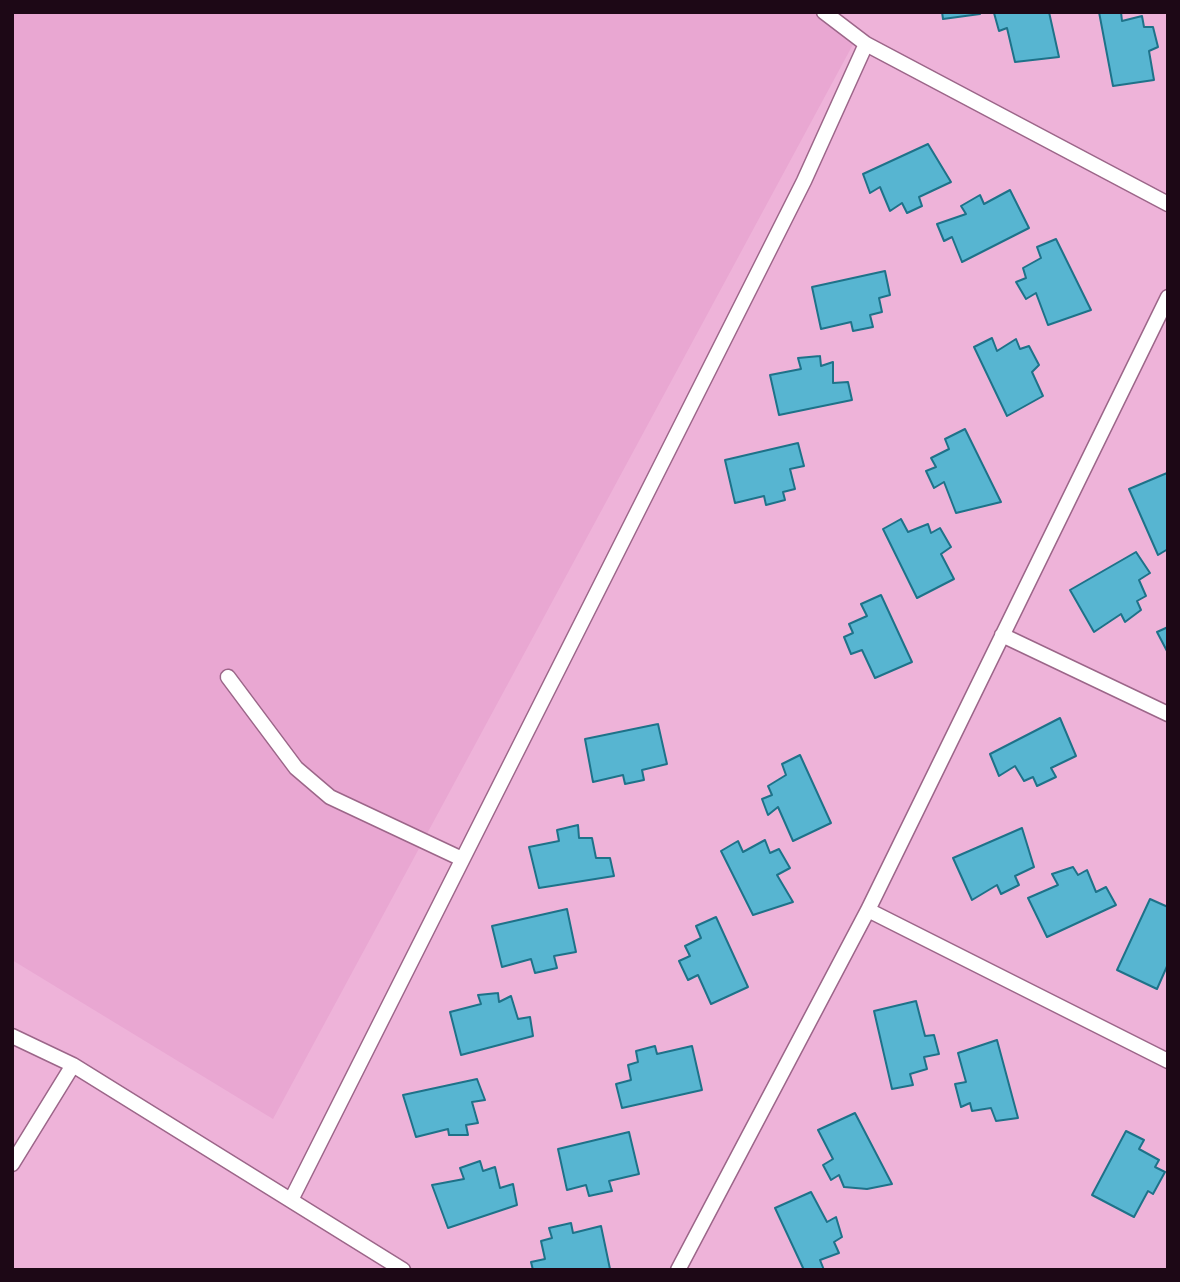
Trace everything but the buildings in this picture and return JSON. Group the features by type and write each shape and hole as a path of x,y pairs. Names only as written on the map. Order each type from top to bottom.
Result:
{"lane":[{"path":"824,12 866,44 1168,205"},
{"path":"291,1200 798,193 866,44"},
{"path":"678,1270 867,910 1168,297"},
{"path":"1002,635 1168,715"},
{"path":"228,677 296,768 330,797 462,859"},
{"path":"867,910 1168,1061"},
{"path":"12,1036 73,1065 403,1270"},
{"path":"12,1164 73,1065"}],"shaded area":[{"path":"12,12 832,12 857,37 273,1119 12,960"}]}
